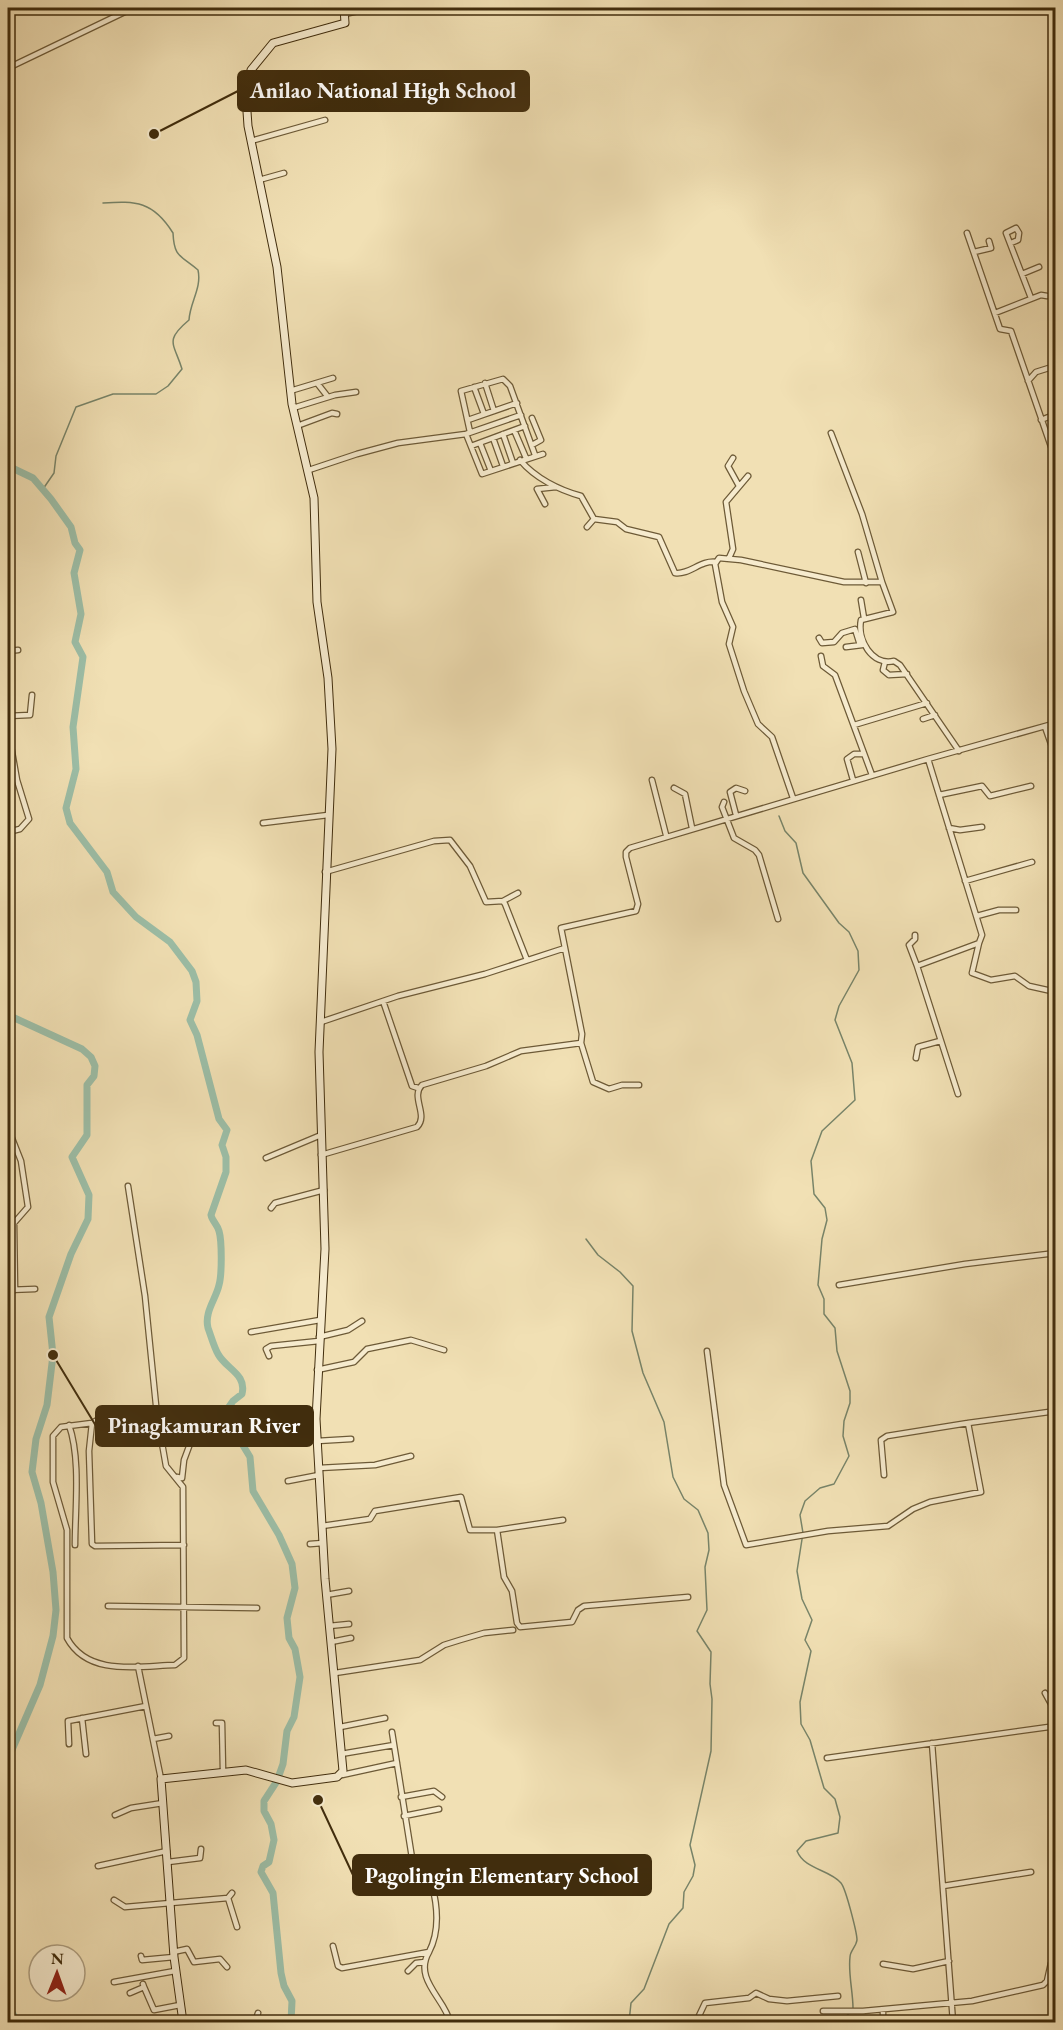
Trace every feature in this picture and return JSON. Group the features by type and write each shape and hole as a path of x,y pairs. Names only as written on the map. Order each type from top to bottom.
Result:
{"street":[{"path":"8,68 133,8"},
{"path":"342,1775 340,1727 326,1595 316,1411 325,1249 321,1155 321,1022 325,872 332,749 331,715 317,602 316,521 309,470 292,408 277,267 251,141 246,87 255,63 273,43 343,24 345,11 371,8"},
{"path":"251,141 325,120"},
{"path":"259,180 284,173"},
{"path":"967,233 1000,329 1011,331 1056,461"},
{"path":"974,252 991,248 989,241"},
{"path":"1011,243 1031,298"},
{"path":"1022,274 1039,267"},
{"path":"995,313 1031,298 1047,296"},
{"path":"1028,381 1040,370 1052,367 1056,370"},
{"path":"290,391 333,378"},
{"path":"535,455 510,386 503,379 460,392 468,420 471,446 482,474 543,454"},
{"path":"317,383 328,397"},
{"path":"485,383 494,411"},
{"path":"474,387 484,414"},
{"path":"292,408 328,397 356,392"},
{"path":"468,420 517,403"},
{"path":"297,426 332,413 337,414"},
{"path":"1041,420 1056,414"},
{"path":"309,470 398,443 468,433 521,415"},
{"path":"532,418 541,440 532,445"},
{"path":"471,446 525,426"},
{"path":"514,430 523,459 534,475 556,487 581,496 594,519"},
{"path":"831,433 862,514 893,612 864,618 860,622 862,645"},
{"path":"503,434 513,463"},
{"path":"493,438 503,466"},
{"path":"480,443 491,471"},
{"path":"733,458 729,466 738,486"},
{"path":"729,558 733,549 726,502 748,476"},
{"path":"545,504 537,489 556,487"},
{"path":"587,526 594,519"},
{"path":"594,519 617,522 626,529 659,537 675,573 682,573 709,561 716,562"},
{"path":"858,552 866,583"},
{"path":"716,562 720,558 729,558 844,582 882,582"},
{"path":"716,562 722,602 733,627 729,644 744,691 758,724 775,742 793,798"},
{"path":"861,600 864,618"},
{"path":"819,638 822,643 834,642 842,633 855,629 862,645 871,655 885,662 897,661 959,751"},
{"path":"846,647 862,645"},
{"path":"8,651 18,650"},
{"path":"821,656 823,666 835,675 872,775"},
{"path":"885,662 883,670 890,675 907,674"},
{"path":"8,716 30,715 32,695"},
{"path":"854,725 927,703"},
{"path":"923,719 935,715"},
{"path":"639,1085 622,1085 609,1089 593,1082 581,1043 582,1035 561,928 636,911 638,904 626,852 630,848 735,813 1056,723"},
{"path":"1045,727 1056,758"},
{"path":"8,729 17,780 28,819 20,829 8,832"},
{"path":"853,780 848,759 854,754 864,754"},
{"path":"928,759 982,935 972,973 991,980 1015,976 1029,986 1056,992"},
{"path":"652,780 666,835"},
{"path":"939,795 982,786 990,796 1031,786"},
{"path":"674,788 685,794 692,828"},
{"path":"735,813 730,792 736,789 745,791"},
{"path":"724,802 722,807 734,838 755,850 759,855 778,919"},
{"path":"263,823 328,815"},
{"path":"949,828 960,830 982,827"},
{"path":"325,872 448,839 455,844 470,866 486,902 503,901 518,893"},
{"path":"965,881 1032,862"},
{"path":"503,901 526,960"},
{"path":"977,916 999,910 1016,910"},
{"path":"915,934 915,939 909,945 958,1094"},
{"path":"917,966 979,942"},
{"path":"321,1022 383,1001 565,948"},
{"path":"383,1001 412,1086 418,1088"},
{"path":"916,1058 918,1047 940,1041"},
{"path":"418,1088 502,1061 521,1051 581,1043"},
{"path":"321,1155 417,1127 422,1118 418,1088"},
{"path":"8,1128 21,1161 28,1207 14,1223 15,1290"},
{"path":"266,1158 321,1135"},
{"path":"128,1186 145,1296 157,1415 166,1466 170,1474 182,1478 184,1460 197,1425"},
{"path":"271,1208 275,1203 324,1189"},
{"path":"839,1286 965,1264 1056,1253"},
{"path":"8,1290 35,1289"},
{"path":"251,1332 320,1320"},
{"path":"269,1356 266,1349 271,1346 319,1339 348,1330 362,1321"},
{"path":"317,1370 354,1362 367,1349 411,1340 444,1350"},
{"path":"707,1351 724,1485 743,1544 806,1534 888,1526 913,1509 930,1502 981,1492 968,1423"},
{"path":"290,1416 316,1411"},
{"path":"884,1475 881,1440 887,1436 1056,1411"},
{"path":"157,1415 129,1414 99,1419 92,1424 69,1425 56,1430 53,1436 53,1482 67,1530 67,1638 73,1649 90,1661 103,1666 138,1666 180,1663 184,1658 183,1487 177,1477"},
{"path":"92,1424 89,1451 92,1544 95,1546 184,1545"},
{"path":"69,1425 74,1448 75,1545"},
{"path":"317,1441 351,1439"},
{"path":"288,1481 319,1471 375,1465 411,1456"},
{"path":"322,1526 370,1519 375,1511 461,1497 470,1530 497,1530 563,1520"},
{"path":"497,1530 504,1577 512,1591 517,1623 520,1627 572,1622 578,1610 584,1606 688,1597"},
{"path":"310,1544 323,1543"},
{"path":"326,1595 349,1591"},
{"path":"108,1606 257,1608"},
{"path":"329,1626 349,1624"},
{"path":"335,1672 420,1660 444,1645 484,1633 513,1630"},
{"path":"331,1642 351,1638"},
{"path":"138,1666 161,1779 173,1955 183,2021 174,2022"},
{"path":"1045,1693 1056,1713"},
{"path":"69,1744 67,1723 146,1706"},
{"path":"82,1718 86,1754"},
{"path":"340,1727 385,1718"},
{"path":"216,1723 222,1723 223,1771"},
{"path":"827,1758 1056,1726"},
{"path":"392,1732 416,1883 422,1886 432,1885 467,1871"},
{"path":"153,1739 169,1736"},
{"path":"932,1743 953,2022"},
{"path":"341,1754 394,1745"},
{"path":"161,1779 246,1770 284,1783 342,1775 397,1763"},
{"path":"401,1797 434,1791 442,1797"},
{"path":"115,1815 131,1808 163,1803"},
{"path":"404,1816 438,1809"},
{"path":"168,1862 202,1857 201,1849"},
{"path":"98,1866 167,1851"},
{"path":"943,1887 1031,1872"},
{"path":"432,1885 437,1924 435,1939 425,1962 431,1990 446,2010 450,2022"},
{"path":"114,1900 125,1907 170,1904 230,1895 237,1927"},
{"path":"333,1947 338,1966 342,1968 429,1952"},
{"path":"141,1956 142,1960 149,1961 186,1949 194,1962 220,1959 227,1967"},
{"path":"883,1964 910,1969 949,1960"},
{"path":"408,1971 419,1961 425,1962"},
{"path":"823,2011 883,2010 972,2001 1038,1987 1047,1981 1051,1963"},
{"path":"114,1982 142,1979 175,1971"},
{"path":"142,1979 154,2010 180,2005"},
{"path":"130,1993 144,1987"},
{"path":"685,2022 700,2017 705,2003 749,1998 756,1993 769,1999 787,2001 838,1996"},
{"path":"883,2010 883,2022"},
{"path":"255,2022 258,2013"}],"waterway":[{"path":"43,489 54,473 56,456 76,407 113,394 156,394 168,386 182,369 173,343 176,333 189,320 197,289 198,270 179,255 173,233 166,222 151,209 134,203 103,203"},
{"path":"8,466 33,478 71,527 75,543 80,550 74,573 81,614 75,642 83,657 73,727 76,769 66,808 70,823 107,872 113,892 136,917 170,942 192,971 196,982 197,1001 190,1020 197,1035 219,1119 227,1130 222,1145 226,1157 226,1172 211,1215 220,1236 221,1266 218,1290 207,1322 218,1354 239,1377 243,1387 242,1394 226,1411 233,1429 250,1457 253,1491 279,1535 292,1564 295,1588 287,1618 289,1638 295,1649 300,1677 294,1717 287,1731 283,1764 277,1781 264,1801 264,1811 271,1824 274,1840 269,1862 263,1866 261,1872 273,1893 281,1973 284,1986 292,2001 291,2022"},
{"path":"779,816 785,831 796,843 803,873 839,923 849,932 858,951 859,970 839,1006 835,1020 852,1063 855,1100 822,1131 811,1161 814,1194 825,1208 827,1220 822,1239 818,1285 824,1299 824,1314 835,1328 837,1351 850,1391 850,1403 844,1421 843,1436 849,1456 834,1484 820,1488 805,1501 800,1515 803,1533 797,1571 802,1599 812,1620 805,1640 811,1651 800,1702 801,1724 810,1740 824,1788 835,1799 840,1817 838,1833 806,1841 797,1851 811,1866 836,1878 846,1893 857,1940 850,1955 853,2008"},
{"path":"8,1015 82,1049 91,1057 95,1066 94,1076 87,1085 87,1135 72,1157 89,1195 88,1219 71,1254 49,1317 53,1355 47,1405 36,1439 32,1472 41,1503 53,1572 56,1610 53,1636 40,1685 8,1759"},
{"path":"586,1239 598,1255 620,1272 633,1286 632,1331 643,1373 664,1422 673,1477 684,1499 698,1510 708,1533 709,1550 705,1567 707,1610 697,1631 711,1652 711,1751 690,1845 695,1865 693,1876 684,1892 683,1908 669,1924 644,1989 631,2003 629,2022"},
{"path":"8,2004 17,2022"},
{"path":"839,2022 851,2012"}],"place":[{"name":"Anilao National High School","path":"154,134"},
{"name":"Pinagkamuran River","path":"53,1355"},
{"name":"Pagolingin Elementary School","path":"318,1800"}]}
